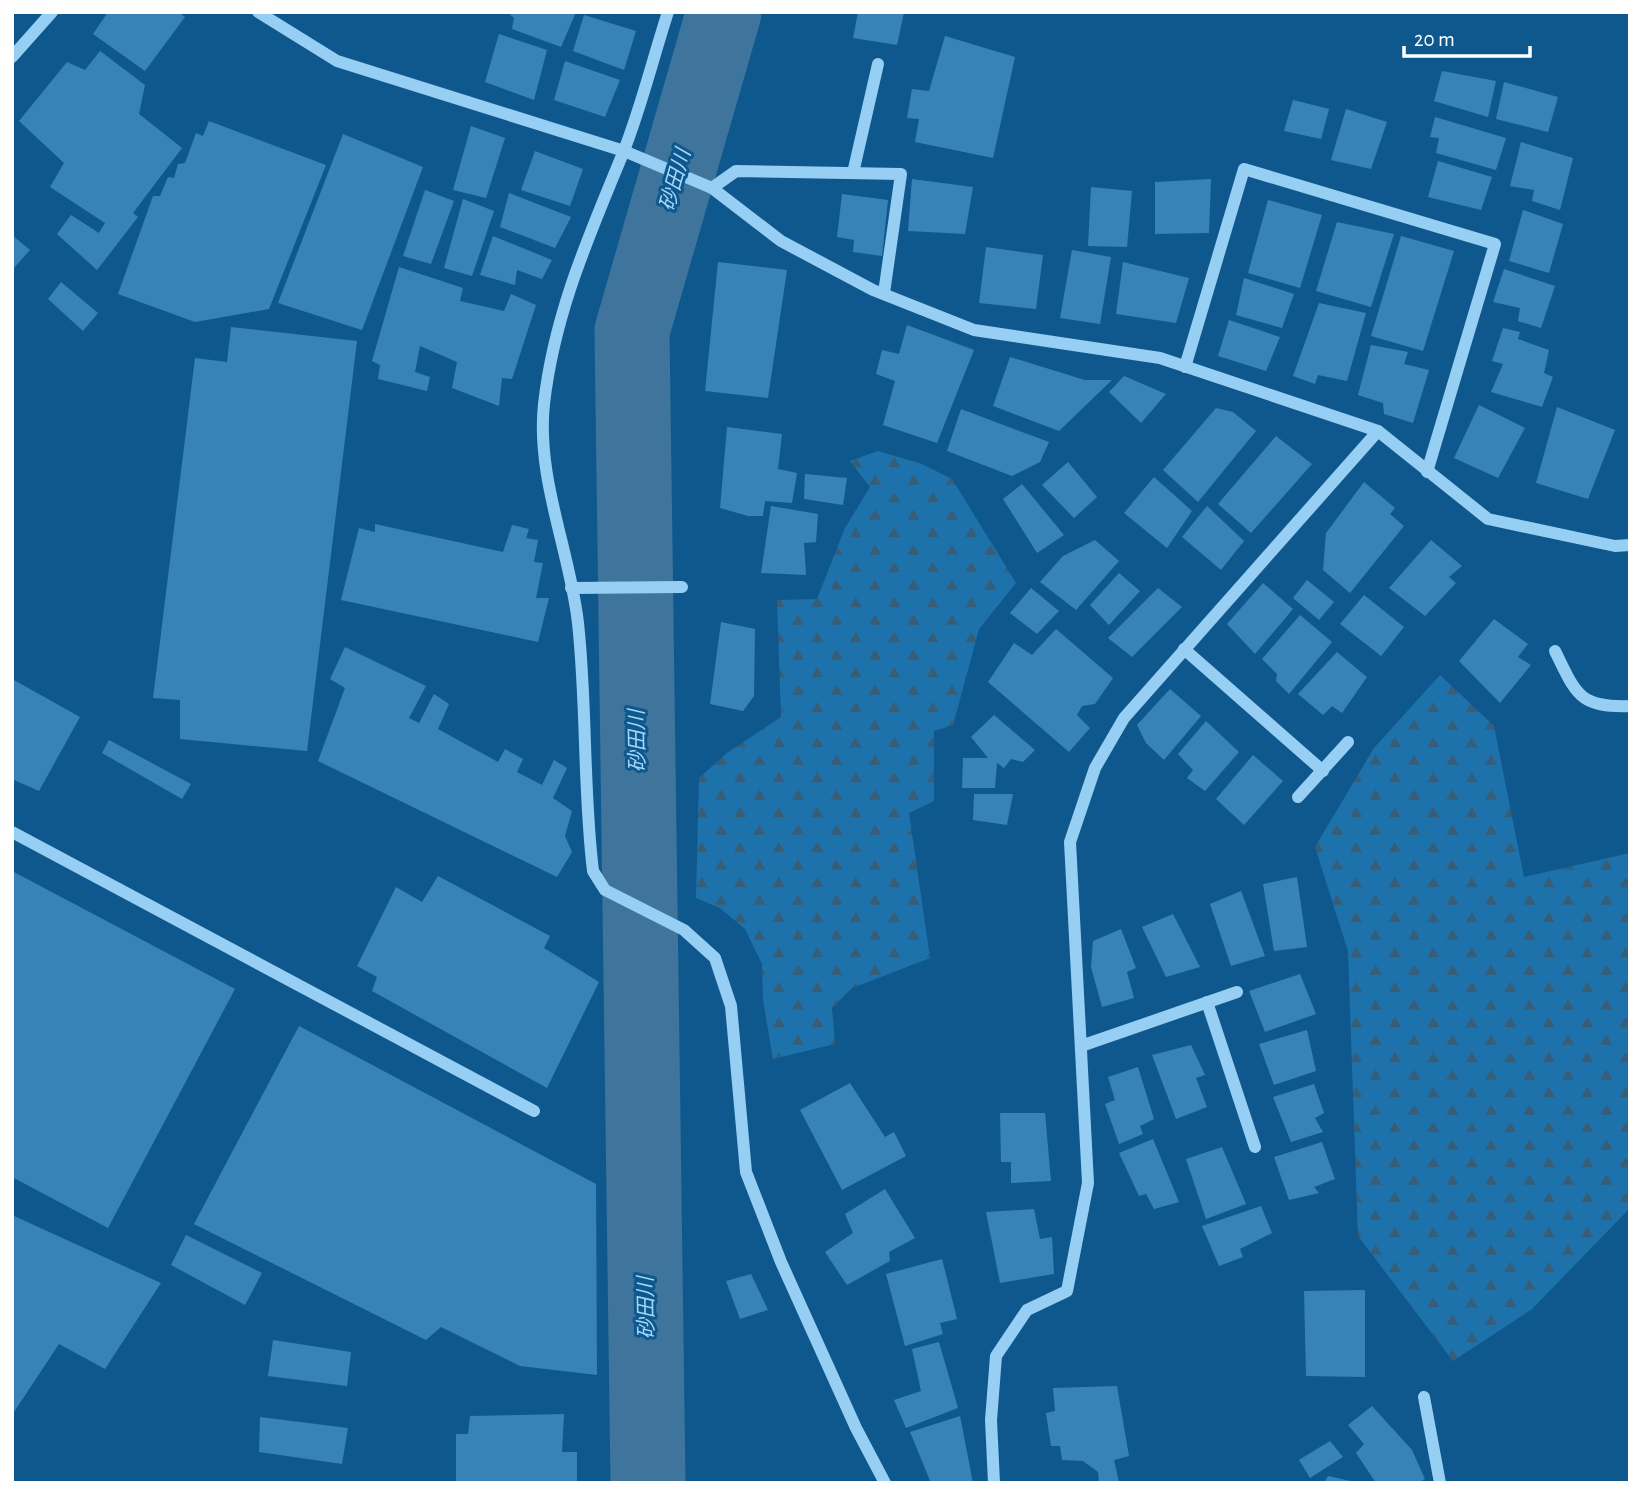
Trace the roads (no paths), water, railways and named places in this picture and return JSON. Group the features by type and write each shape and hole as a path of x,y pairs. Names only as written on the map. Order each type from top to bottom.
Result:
{"street":[{"path":"12,57 52,12"},
{"path":"258,12 337,61 624,151 712,188 781,241 884,293 974,330 1160,358 1378,431 1488,519 1615,546 1630,545"},
{"path":"668,12 624,151 590,228 572,284 551,359 544,408 547,466 578,620 588,750 589,838 593,871 604,890 684,930 715,958 731,1006 746,1172 781,1262 856,1428 885,1483"},
{"path":"853,173 878,64"},
{"path":"1185,367 1244,169 1495,244 1427,472"},
{"path":"712,188 736,171 901,174 884,293"},
{"path":"994,1483 991,1420 996,1356 1027,1310 1068,1291 1088,1183 1070,842 1094,768 1124,718 1378,431"},
{"path":"571,588 682,587"},
{"path":"1184,649 1322,771"},
{"path":"1555,651 1577,694 1605,707 1630,706"},
{"path":"1298,797 1348,742"},
{"path":"12,832 534,1111"},
{"path":"1081,1046 1237,992"},
{"path":"1207,1002 1255,1147"},
{"path":"1424,1397 1440,1483"}],"waterway":[{"name":"砂田川","path":"648,1483 632,331 724,12"}]}
